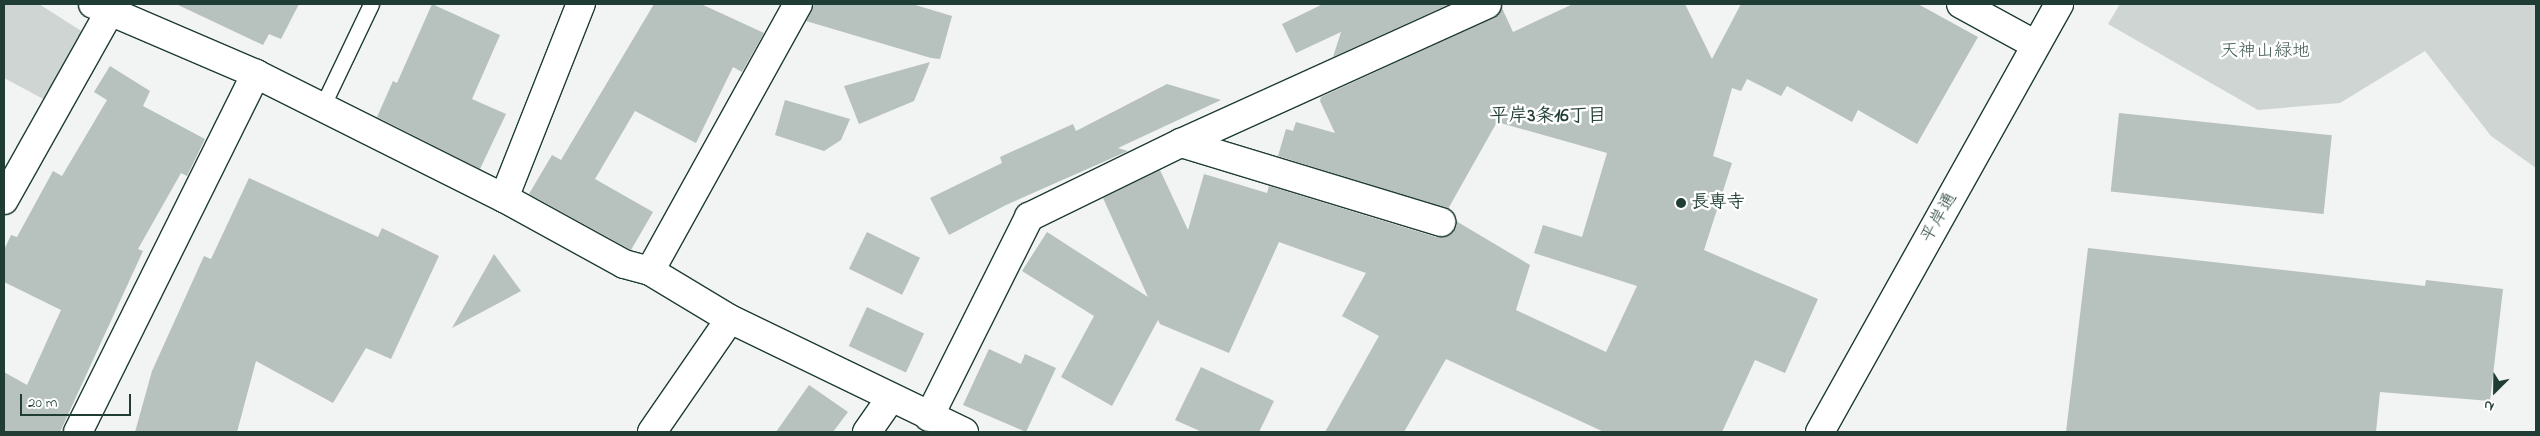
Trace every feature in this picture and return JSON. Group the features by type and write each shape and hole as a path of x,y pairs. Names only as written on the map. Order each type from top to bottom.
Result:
{"street":[{"path":"504,198 581,4"},
{"path":"650,271 798,4"},
{"path":"929,417 1029,217 1181,143 1487,4"},
{"path":"1961,4 2036,45"},
{"name":"平岸通","path":"1820,432 2059,4"},
{"path":"4,200 101,8 256,74 321,109 504,198 624,264 650,271 730,319 890,399 964,432"},
{"path":"78,432 256,74"},
{"path":"1181,143 1441,222"},
{"path":"652,432 730,319"},
{"path":"867,432 890,399"}],"lane":[{"path":"321,109 371,4"}],"green space":[{"path":"4,4 39,4 86,34 49,102 4,78"},
{"name":"天神山緑地","path":"2120,4 2536,4 2536,168 2491,136 2425,51 2340,103 2258,110 2108,24"}],"building":[{"path":"176,4 299,4 281,39 269,34 263,45"},
{"path":"432,4 500,35 472,99 506,114 480,169 377,117 393,81 397,83"},
{"path":"654,4 701,4 764,33 742,72 733,67 696,143 635,111 595,179 653,212 631,250 529,194 552,155 561,160"},
{"path":"814,4 912,4 952,16 940,59 806,21"},
{"path":"1323,4 1450,4 1333,57 1341,32 1296,53 1282,24"},
{"path":"1573,4 1685,4 1712,59 1741,4 1918,4 1978,37 1917,144 1858,110 1852,122 1787,86 1781,96 1747,79 1741,91 1732,88 1713,156 1732,163 1704,250 1818,299 1785,373 1755,360 1722,432 1604,432 1446,359 1404,432 1325,432 1379,336 1342,316 1366,273 1279,242 1229,353 1160,324 1158,320 1112,406 1061,377 1094,316 1022,271 1047,232 1148,297 1103,198 1160,170 1188,230 1204,174 1267,193 1269,186 1436,237 1451,234 1456,221 1530,265 1516,310 1606,352 1637,286 1534,253 1543,225 1582,237 1607,153 1497,122 1448,209 1278,156 1286,129 1293,131 1296,122 1335,133 1320,101 1321,97 1493,18 1502,8 1513,32"},
{"path":"930,62 914,101 859,124 844,86"},
{"path":"110,66 150,91 143,106 205,139 187,176 181,173 138,249 143,251 60,432 4,432 4,372 27,385 61,310 4,282 4,250 11,235 17,237 53,171 62,176 107,100 94,92"},
{"path":"1167,84 1221,100 1118,148 1128,151 1006,205 949,235 930,198 1002,163 1000,157 1073,124 1076,131"},
{"path":"785,100 850,119 841,140 824,151 775,135"},
{"path":"2119,113 2332,135 2324,214 2111,192"},
{"path":"249,178 378,237 382,228 439,256 391,359 366,348 333,403 256,361 237,432 135,432 152,371 204,256 211,259"},
{"path":"867,232 920,258 902,295 849,269"},
{"path":"2088,248 2425,286 2426,280 2503,289 2490,401 2380,392 2376,432 2066,432"},
{"path":"494,254 521,291 452,328"},
{"path":"867,307 924,334 906,373 849,346"},
{"path":"989,349 1021,364 1025,354 1056,368 1026,432 963,405"},
{"path":"1201,367 1274,401 1259,432 1202,432 1175,420"},
{"path":"809,385 848,412 833,432 776,432"}],"place":[{"name":"長専寺","path":"1681,203"}],"district":[{"name":"平岸3条16丁目","path":"1548,117"}]}
